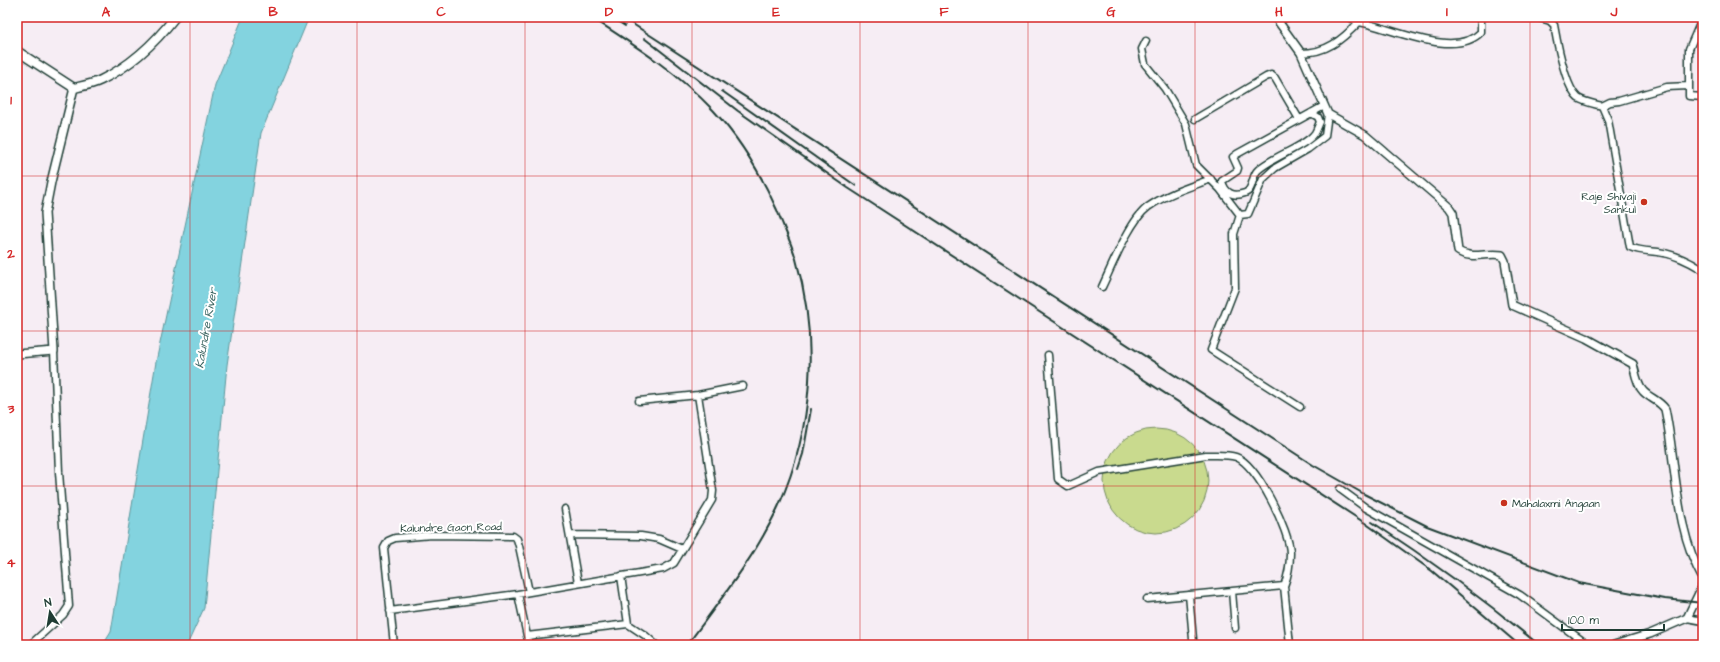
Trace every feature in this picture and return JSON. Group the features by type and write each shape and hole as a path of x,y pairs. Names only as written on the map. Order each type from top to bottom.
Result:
{"main road":[{"path":"17,51 74,88 100,81 124,66 145,50 165,30 175,17"}],"street":[{"path":"1288,17 1277,19 1301,53 1328,114 1365,135 1450,207 1453,213 1458,251 1469,256 1495,253 1502,254 1505,261 1512,305 1586,338 1633,364 1640,388 1644,393 1661,403 1665,409 1680,510 1694,562 1703,579"},
{"path":"1349,17 1359,22 1419,39 1459,43 1477,37 1481,32 1481,17"},
{"path":"1536,17 1550,21 1554,24 1564,67 1572,92 1579,99 1602,106 1610,102 1619,101 1667,87 1689,86"},
{"path":"1703,20 1698,26 1689,49 1689,96 1703,97"},
{"path":"1301,53 1310,53 1327,49 1359,22"},
{"path":"1146,41 1142,49 1145,64 1164,89 1186,124 1192,156 1196,165 1220,189 1240,215"},
{"path":"1195,119 1271,75 1275,78 1299,119"},
{"path":"30,645 63,615 69,606 59,472 54,351 45,213 74,88"},
{"path":"1311,114 1318,117 1320,122 1315,133 1307,141 1269,161 1256,171 1250,189 1247,193 1236,195 1229,194 1225,190 1222,181 1237,171 1238,168 1233,158 1324,106"},
{"path":"1602,106 1608,120 1613,142 1630,247 1637,250 1659,252 1682,258 1703,270"},
{"path":"1240,215 1248,214 1264,179 1275,168 1308,149 1325,136 1328,114"},
{"path":"1102,287 1128,232 1147,208 1164,198 1211,179"},
{"path":"1240,215 1234,234 1235,288 1211,350 1300,407"},
{"path":"17,354 54,351"},
{"path":"1048,354 1058,478 1068,486 1099,472 1206,455 1237,457 1253,470 1275,506 1285,532 1290,552 1287,579 1284,586 1290,645"},
{"path":"639,401 698,395 743,386"},
{"path":"390,611 530,592 663,569 674,563 712,500 713,491 698,395"},
{"path":"1340,489 1366,508 1520,595 1588,645"},
{"path":"566,509 578,583"},
{"path":"570,535 641,536 659,539 682,549"},
{"name":"Kalundre Gaon Road","path":"394,645 384,548 388,541 395,538 432,536 513,536 517,539 530,592"},
{"path":"621,576 628,624"},
{"path":"1687,618 1703,585"},
{"path":"1147,599 1284,586"},
{"path":"1232,591 1235,628"},
{"path":"518,594 529,645"},
{"path":"1189,595 1193,639"},
{"path":"1614,645 1650,634 1687,618 1703,621"},
{"path":"527,636 628,624 655,644"}],"green space":[{"path":"1156,429 1176,433 1193,444 1204,461 1208,481 1204,501 1193,518 1176,529 1156,533 1136,529 1119,518 1108,501 1104,481 1108,461 1119,444 1136,433"}],"water":[{"name":"Kalundre River","path":"243,17 309,17 261,133 227,365 204,608 187,645 103,645 111,632 156,362 215,85"}],"railway":[{"path":"591,17 655,60 685,83 723,121 741,145 764,183 777,210 794,253 803,289 808,320 810,352 809,384 799,446 790,476 779,505 760,542 737,577 687,645"},
{"path":"611,17 625,26"},
{"path":"622,17 1313,465 1364,494 1427,526 1579,583 1665,599 1703,603"},
{"path":"644,38 738,111 848,188 1365,523 1432,571 1519,645"},
{"path":"722,91 856,186"},
{"path":"798,469 803,454 811,409"},
{"path":"1372,522 1457,581 1539,645"}],"place":[{"name":"Raje Shivaji Sankul","path":"1644,202"},
{"name":"Mahalaxmi Angaan","path":"1504,503"}]}
